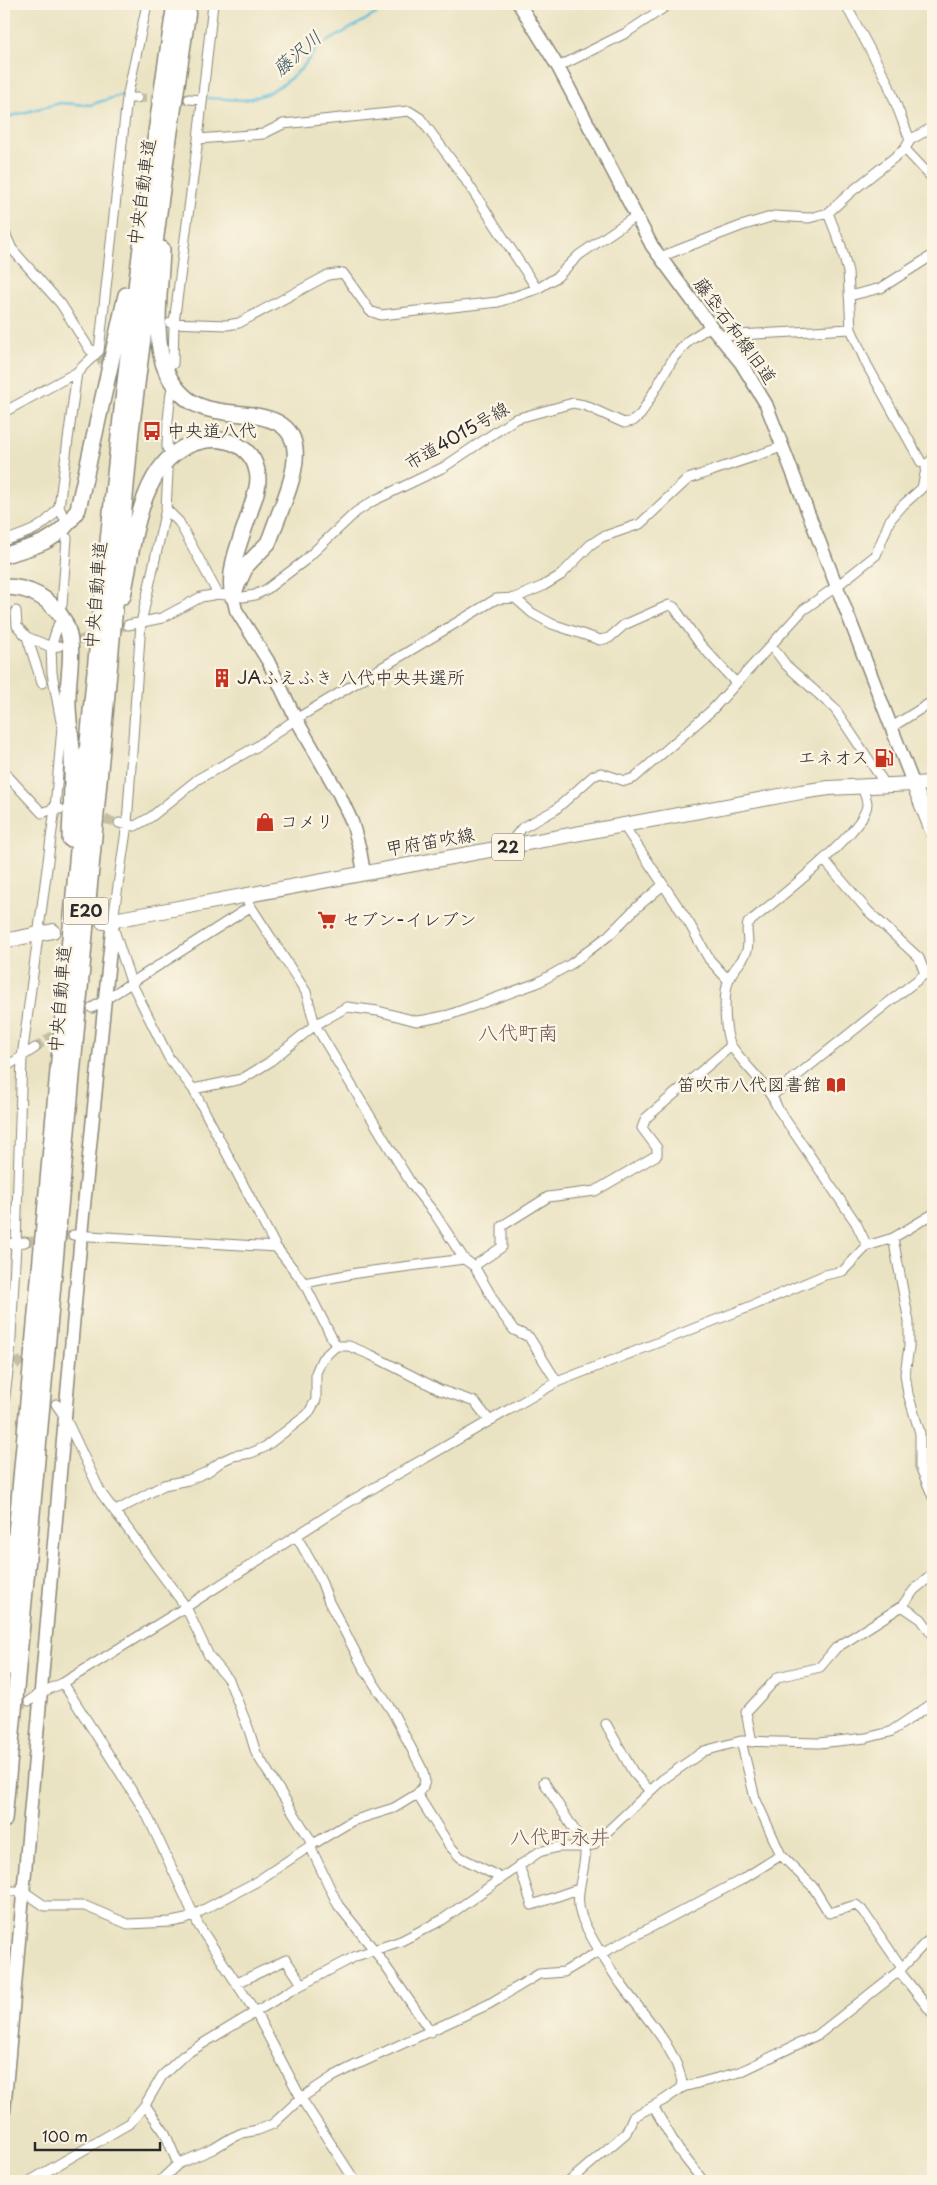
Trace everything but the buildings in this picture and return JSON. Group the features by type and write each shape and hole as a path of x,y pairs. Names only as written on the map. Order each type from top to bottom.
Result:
{"highway":[{"name":"中央自動車道","path":"4,1669 67,963 121,410 136,276 175,4"},
{"name":"中央自動車道","path":"4,1820 131,431 166,158 189,4"},
{"path":"4,555 28,549 51,540 70,522 83,496 130,276 158,114"},
{"path":"166,158 159,321 160,344 167,372 174,386 193,403 220,412 262,416 278,423 286,430 295,450 292,474 272,536 268,543 246,566 225,595"},
{"path":"94,825 122,604 141,513 151,482 164,462 184,447 204,440 224,440 242,447 254,462 257,471 256,492 225,595"},
{"path":"4,588 16,587 30,591 43,598 54,608 64,622 69,638 68,699 72,752 67,963"}],"main road":[{"path":"913,783 933,833"},
{"name":"甲府笛吹線","path":"110,923 247,902 364,873 801,792 885,784 933,783"},
{"path":"4,940 46,933"}],"street":[{"path":"4,541 39,528 61,512 77,372 99,351 127,98 146,4"},
{"path":"174,364 172,323 198,139 212,4"},
{"name":"藤垈石和線旧道","path":"519,4 558,67 636,216 660,257 757,387 913,783"},
{"path":"558,67 626,33 668,5 673,4"},
{"path":"847,4 887,81 910,140"},
{"path":"127,98 137,98"},
{"path":"189,99 202,100"},
{"path":"198,139 263,134 283,124 409,111 420,118 461,173 537,289"},
{"path":"660,257 741,226 774,216 809,218 828,213 851,192 905,150 910,140 933,127"},
{"path":"905,150 933,179"},
{"path":"507,847 522,828 555,810 593,776 601,773 625,782 634,778 712,710 803,610 876,555 890,520 922,488 930,462 921,462 867,365 851,329 848,272 841,246 828,213"},
{"path":"172,323 227,325 239,323 328,274 343,273 370,311 381,316 498,302 537,289 557,277 580,255 636,216"},
{"path":"4,231 12,249 61,304 90,350 99,351"},
{"path":"849,296 881,288 933,255"},
{"path":"715,331 851,329"},
{"name":"市道4015号線","path":"128,625 162,618 201,597 255,594 267,589 304,561 356,512 373,500 444,467 515,418 573,403 584,405 624,423 633,421 641,414 674,357 689,340 715,331"},
{"path":"4,412 96,361"},
{"path":"167,448 171,392"},
{"path":"123,823 135,826 150,817 198,779 256,748 296,719 496,599 515,598 561,575 590,545 602,537 640,524 688,479 782,447"},
{"path":"4,2111 6,2056 23,1892 65,1417 77,1235 105,999 110,923 123,823 141,623 166,509 168,472"},
{"path":"166,509 179,522 268,661 296,719 339,794 352,822 364,873"},
{"path":"62,605 67,538"},
{"path":"515,598 537,616 552,624 600,640 609,638 624,625 669,605 674,607 699,643 736,683"},
{"path":"16,611 17,626 27,637 42,683"},
{"path":"4,1403 21,1243 22,1057 46,933 58,809 62,727 52,673 58,625"},
{"path":"27,637 55,646"},
{"path":"772,645 786,665 835,709 885,784"},
{"path":"892,726 933,701"},
{"path":"4,772 42,813 58,809"},
{"path":"862,786 867,805 864,814 825,861 748,923 746,930 749,942 747,952 728,980 725,1023 731,1046 772,1094 778,1108 856,1223 867,1246"},
{"path":"624,826 709,959 728,980"},
{"path":"772,1094 929,972 919,958 868,911 825,861"},
{"path":"193,1089 242,1079 268,1063 315,1025 347,1007 378,1011 416,1021 425,1020 449,1015 537,983 571,964 608,936 663,885"},
{"path":"92,1008 247,902 306,992 315,1025 412,1184 435,1214 464,1259 474,1266 500,1311 514,1330 528,1337 556,1382"},
{"path":"110,923 131,982 169,1058 193,1089 276,1247 304,1283 336,1346"},
{"path":"474,1266 502,1247 502,1226 512,1218 548,1197 594,1191 657,1155 657,1148 642,1128 646,1118 731,1046"},
{"path":"4,1068 35,1048"},
{"path":"29,1701 40,1693 63,1683 186,1607 344,1505 556,1382 754,1305 825,1275 843,1271 867,1246 893,1238 933,1214"},
{"path":"77,1235 276,1247"},
{"path":"893,1238 909,1322 909,1347 904,1374 920,1433 920,1466 933,1497"},
{"path":"4,1244 21,1243"},
{"path":"304,1283 356,1273 464,1259"},
{"path":"4,1342 10,1357"},
{"path":"116,1511 164,1485 188,1480 207,1472 222,1461 233,1456 251,1453 265,1447 308,1414 316,1400 316,1373 322,1359 336,1346 349,1346 440,1390 475,1402 489,1420"},
{"path":"56,1404 65,1417 101,1493 186,1607 210,1656 229,1680 256,1753 311,1845 338,1905 375,1950 431,2032"},
{"path":"10,1891 23,1892 44,1906 85,1906 128,1924 171,1922 186,1919 256,1882 311,1845 352,1821 394,1808 417,1794 426,1780 422,1769 392,1711 348,1638 329,1602 320,1578 297,1537"},
{"path":"752,1742 746,1712 768,1687 778,1678 820,1667 836,1648 902,1606 914,1590 933,1574"},
{"path":"902,1606 922,1618 933,1635"},
{"path":"63,1683 146,1812 194,1914 256,2013 301,2098 355,2181"},
{"path":"30,2181 130,2123 145,2105 162,2076 184,2056 302,1984 356,1956 402,1941 442,1920 539,1852 558,1847 594,1845 650,1791 677,1768 704,1750 740,1741 819,1743 866,1738 890,1732 933,1703"},
{"path":"606,1724 633,1772 650,1791"},
{"path":"740,1741 755,1798 781,1855 812,1887 829,1913 856,1905 862,1910 900,1970 933,2014"},
{"path":"544,1782 585,1847 586,1859 578,1889 582,1917 620,1984 659,2031 681,2073 683,2087"},
{"path":"417,1794 449,1845 460,1858 501,1878"},
{"path":"160,2181 178,2164 213,2149 242,2133 258,2130 273,2124 301,2098 334,2076 489,2004 539,1974 564,1972 743,1879 781,1855"},
{"path":"519,1865 532,1905 578,1889"},
{"path":"570,2181 626,2133 633,2117 683,2087 740,2072 819,2034 900,1970 933,1938"},
{"path":"236,1983 286,1960 302,1984"},
{"path":"145,2105 165,2133 178,2164"},
{"path":"653,2106 678,2148 703,2181"}],"waterway":[{"name":"藤沢川","path":"208,98 245,100 266,94 285,83 302,68 318,47 386,8 397,4"},
{"name":"藤沢川","path":"4,118 60,103 90,105 121,95"}],"tunnel":[{"path":"137,98 189,99"},
{"path":"96,361 114,351"},
{"path":"66,644 128,625"},
{"path":"92,816 119,823"},
{"path":"35,1048 63,1028"},
{"path":"25,1242 73,1235"},
{"path":"16,1359 31,1376"},
{"path":"4,1713 29,1701"}],"place":[{"name":"中央道八代","path":"152,431"},
{"name":"JAふえふき 八代中央共選所","path":"222,678"},
{"name":"エネオス","path":"884,758"},
{"name":"コメリ","path":"265,822"},
{"name":"セブン-イレブン","path":"327,920"},
{"name":"笛吹市八代図書館","path":"836,1085"}],"district":[{"name":"八代町南","path":"518,1033"},
{"name":"八代町永井","path":"560,1837"}]}
